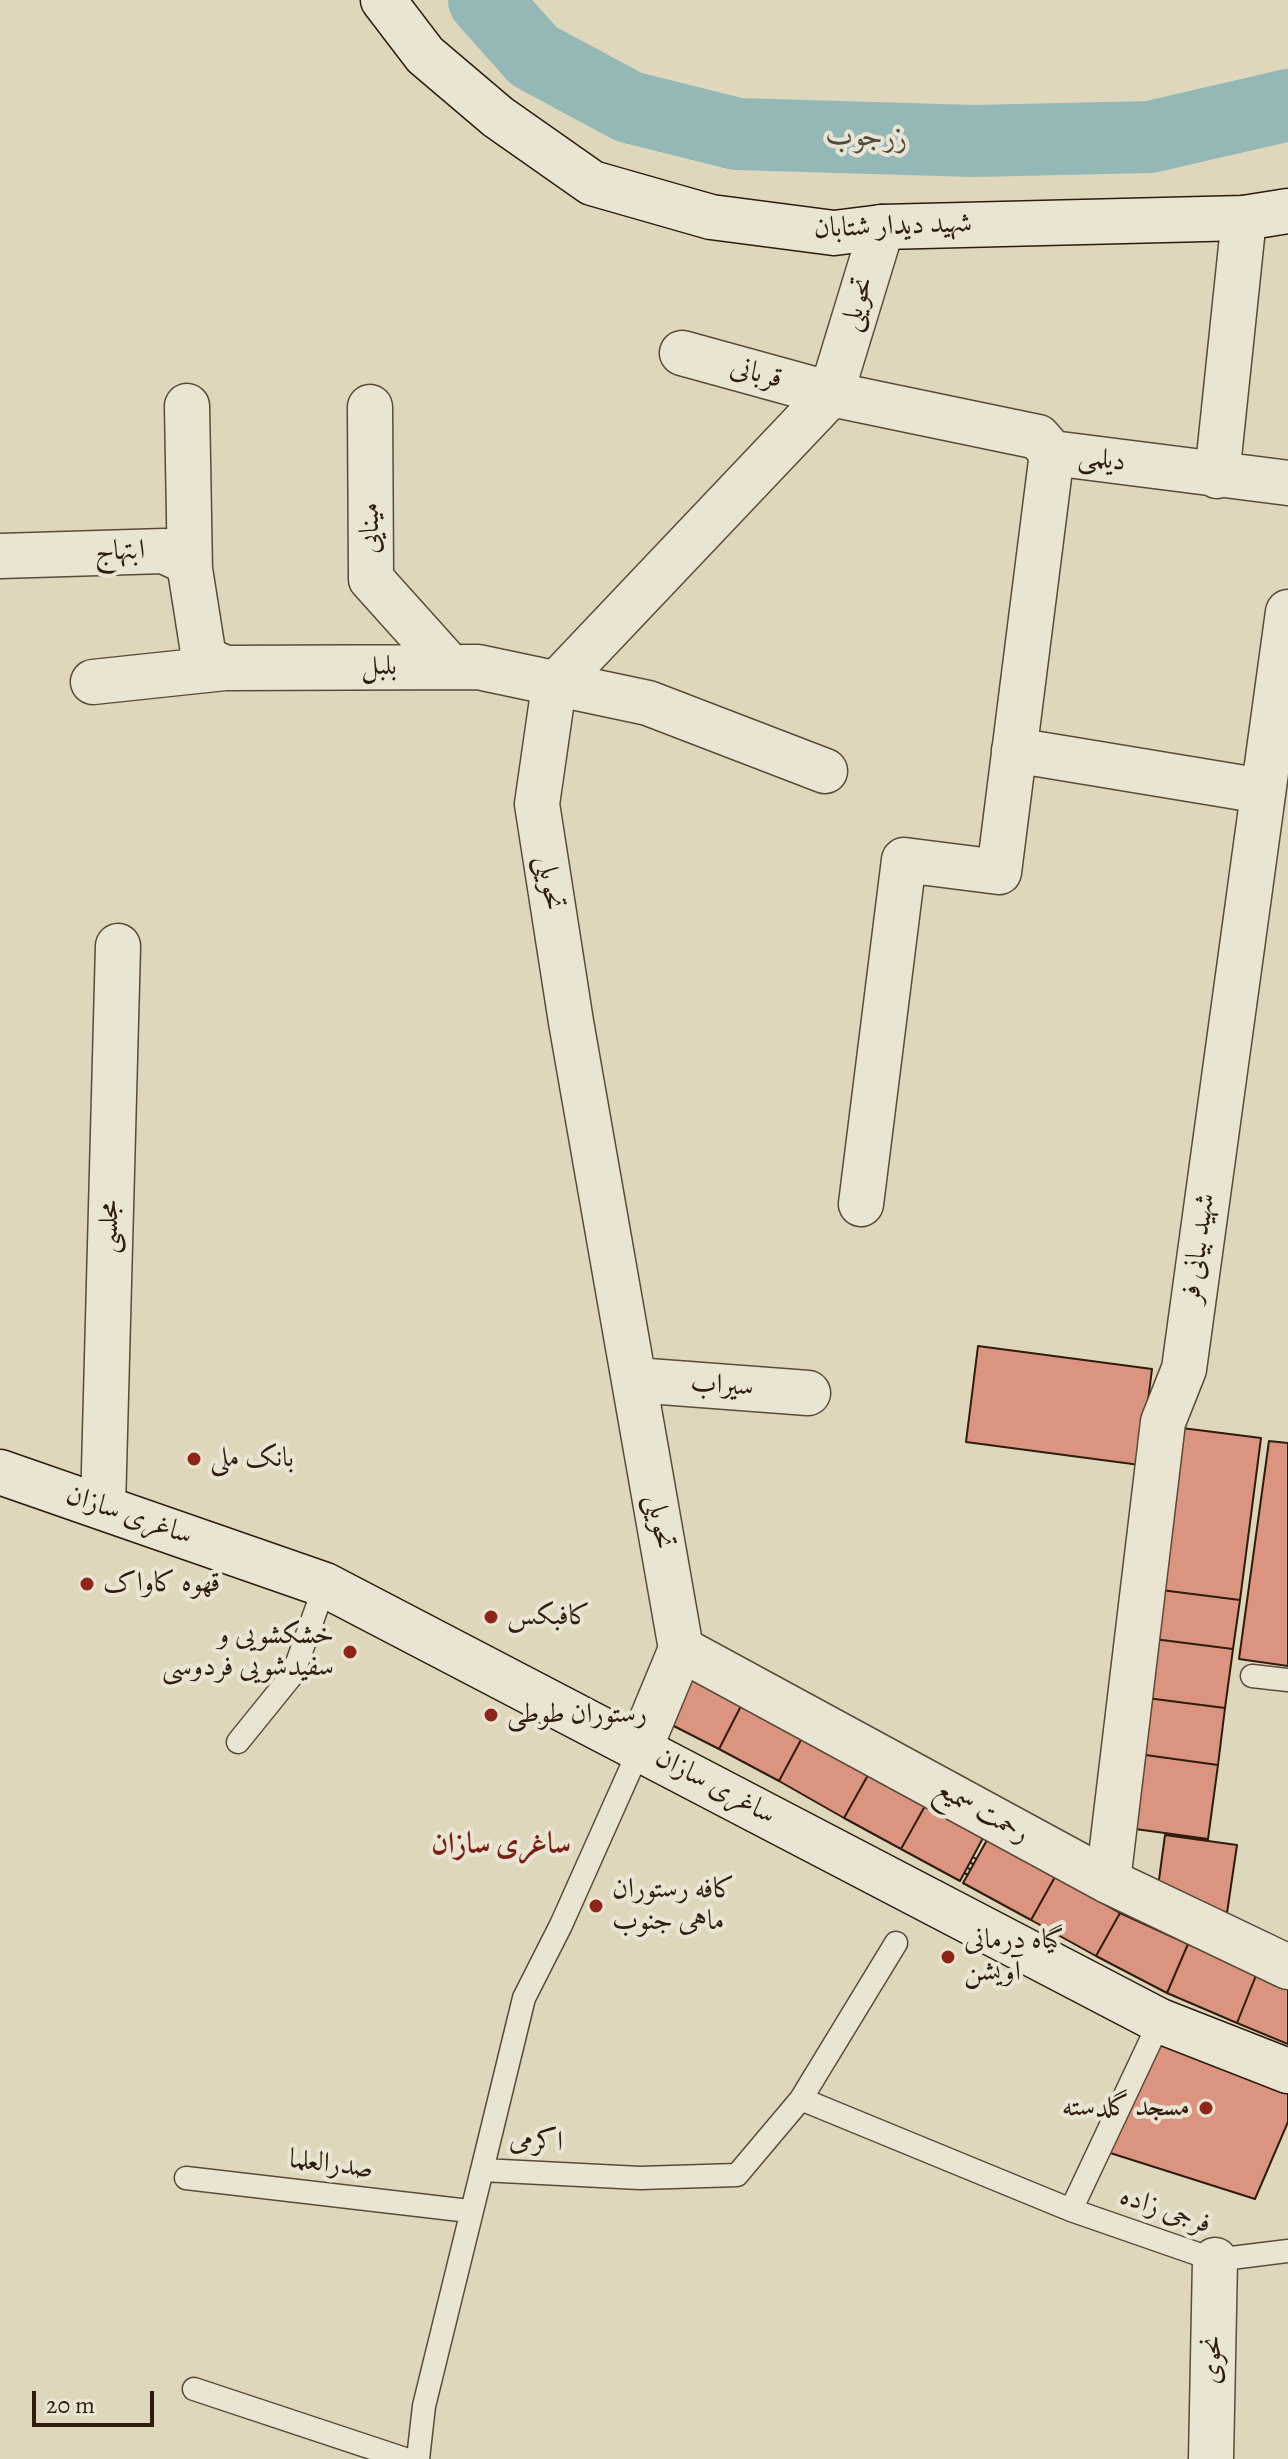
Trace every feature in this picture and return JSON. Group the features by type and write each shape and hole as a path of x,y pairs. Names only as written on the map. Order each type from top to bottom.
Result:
{"street":[{"name":"شهید دیدار شتابان","path":"383,0 425,55 498,117 592,183 711,217 834,233 882,227 1244,218 1288,211"},
{"path":"1217,476 1244,218"},
{"name":"تحویلی","path":"681,1649 571,1022 537,804 554,686 831,394 882,227"},
{"name":"قربانی","path":"682,353 831,394"},
{"name":"دیلمی","path":"831,394 1038,437 1052,453 1288,483"},
{"path":"187,406 190,572 215,663"},
{"name":"مینایی","path":"370,407 371,579 450,667"},
{"path":"861,1204 904,860 999,872 1052,453"},
{"name":"ابتهاج","path":"0,556 164,551 189,563 190,572"},
{"name":"شهید بیانی فر","path":"1108,1881 1163,1422 1184,1369 1288,612"},
{"name":"بلبل","path":"93,682 215,663 478,667 554,686 648,703 825,771"},
{"path":"1014,750 1262,791"},
{"name":"مجلسی","path":"103,1507 118,946"},
{"name":"سیراب","path":"635,1380 808,1393"},
{"name":"ساغری سازان","path":"0,1472 325,1585 1160,2021 1288,2071"},
{"path":"640,1748 681,1649"},
{"name":"رحمت سمیع","path":"681,1649 1108,1881 1288,1967"},
{"name":"نحوی","path":"1211,2459 1215,2260"}],"lane":[{"path":"238,1742 293,1674 325,1585"},
{"path":"1252,1676 1288,1680"},
{"path":"482,2170 524,1998 561,1925 640,1748"},
{"name":"اکرمی","path":"418,2459 424,2406 469,2211 482,2170 640,2178 737,2175 801,2099 896,1943"},
{"path":"801,2099 1071,2210 1160,2021"},
{"name":"صدرالعلما","path":"186,2178 469,2211"},
{"name":"فرجی زاده","path":"1071,2210 1215,2260 1288,2251"},
{"path":"194,2389 405,2459"}],"path":[{"path":"947,1909 996,1819"}],"building":[{"path":"978,1346 1152,1369 1140,1465 966,1442"},
{"path":"1174,1427 1261,1438 1240,1600 1153,1589"},
{"path":"1269,1441 1288,1443 1288,1666 1239,1659"},
{"path":"1153,1589 1240,1600 1233,1649 1146,1638"},
{"path":"1146,1638 1233,1649 1225,1708 1139,1697"},
{"path":"681,1674 741,1706 719,1749 658,1718"},
{"path":"1139,1697 1225,1708 1218,1765 1131,1753"},
{"path":"741,1706 802,1738 779,1781 719,1749"},
{"path":"802,1738 868,1775 844,1818 779,1781"},
{"path":"1131,1753 1218,1765 1208,1839 1121,1827"},
{"path":"868,1775 925,1806 901,1849 844,1818"},
{"path":"925,1806 983,1838 960,1881 901,1849"},
{"path":"1165,1835 1237,1845 1227,1913 1158,1887"},
{"path":"987,1840 1055,1877 1031,1920 963,1883"},
{"path":"1055,1877 1120,1913 1096,1956 1031,1920"},
{"path":"1120,1913 1188,1944 1167,1993 1096,1956"},
{"path":"1188,1944 1257,1973 1237,2023 1167,1993"},
{"path":"1257,1973 1288,1986 1288,2044 1237,2023"},
{"name":"مسجد گلدسته","path":"1159,2032 1188,2055 1288,2093 1288,2122 1255,2199 1104,2151"}],"waterway":[{"name":"زرجوب","path":"484,0 534,56 629,107 737,134 974,141 1150,137 1288,105"}],"place":[{"name":"بانک ملی","path":"194,1459"},
{"name":"قهوه کاواک","path":"87,1584"},
{"name":"کافبکس","path":"491,1617"},
{"name":"خشکشویی و سفیدشویی فردوسی","path":"350,1652"},
{"name":"رستوران طوطی","path":"491,1715"},
{"name":"کافه رستوران ماهی جنوب","path":"596,1906"},
{"name":"گیاه درمانی آویشن","path":"948,1957"},
{"name":"مسجد گلدسته","path":"1206,2108"}],"district":[{"name":"ساغری سازان","path":"501,1846"}]}
